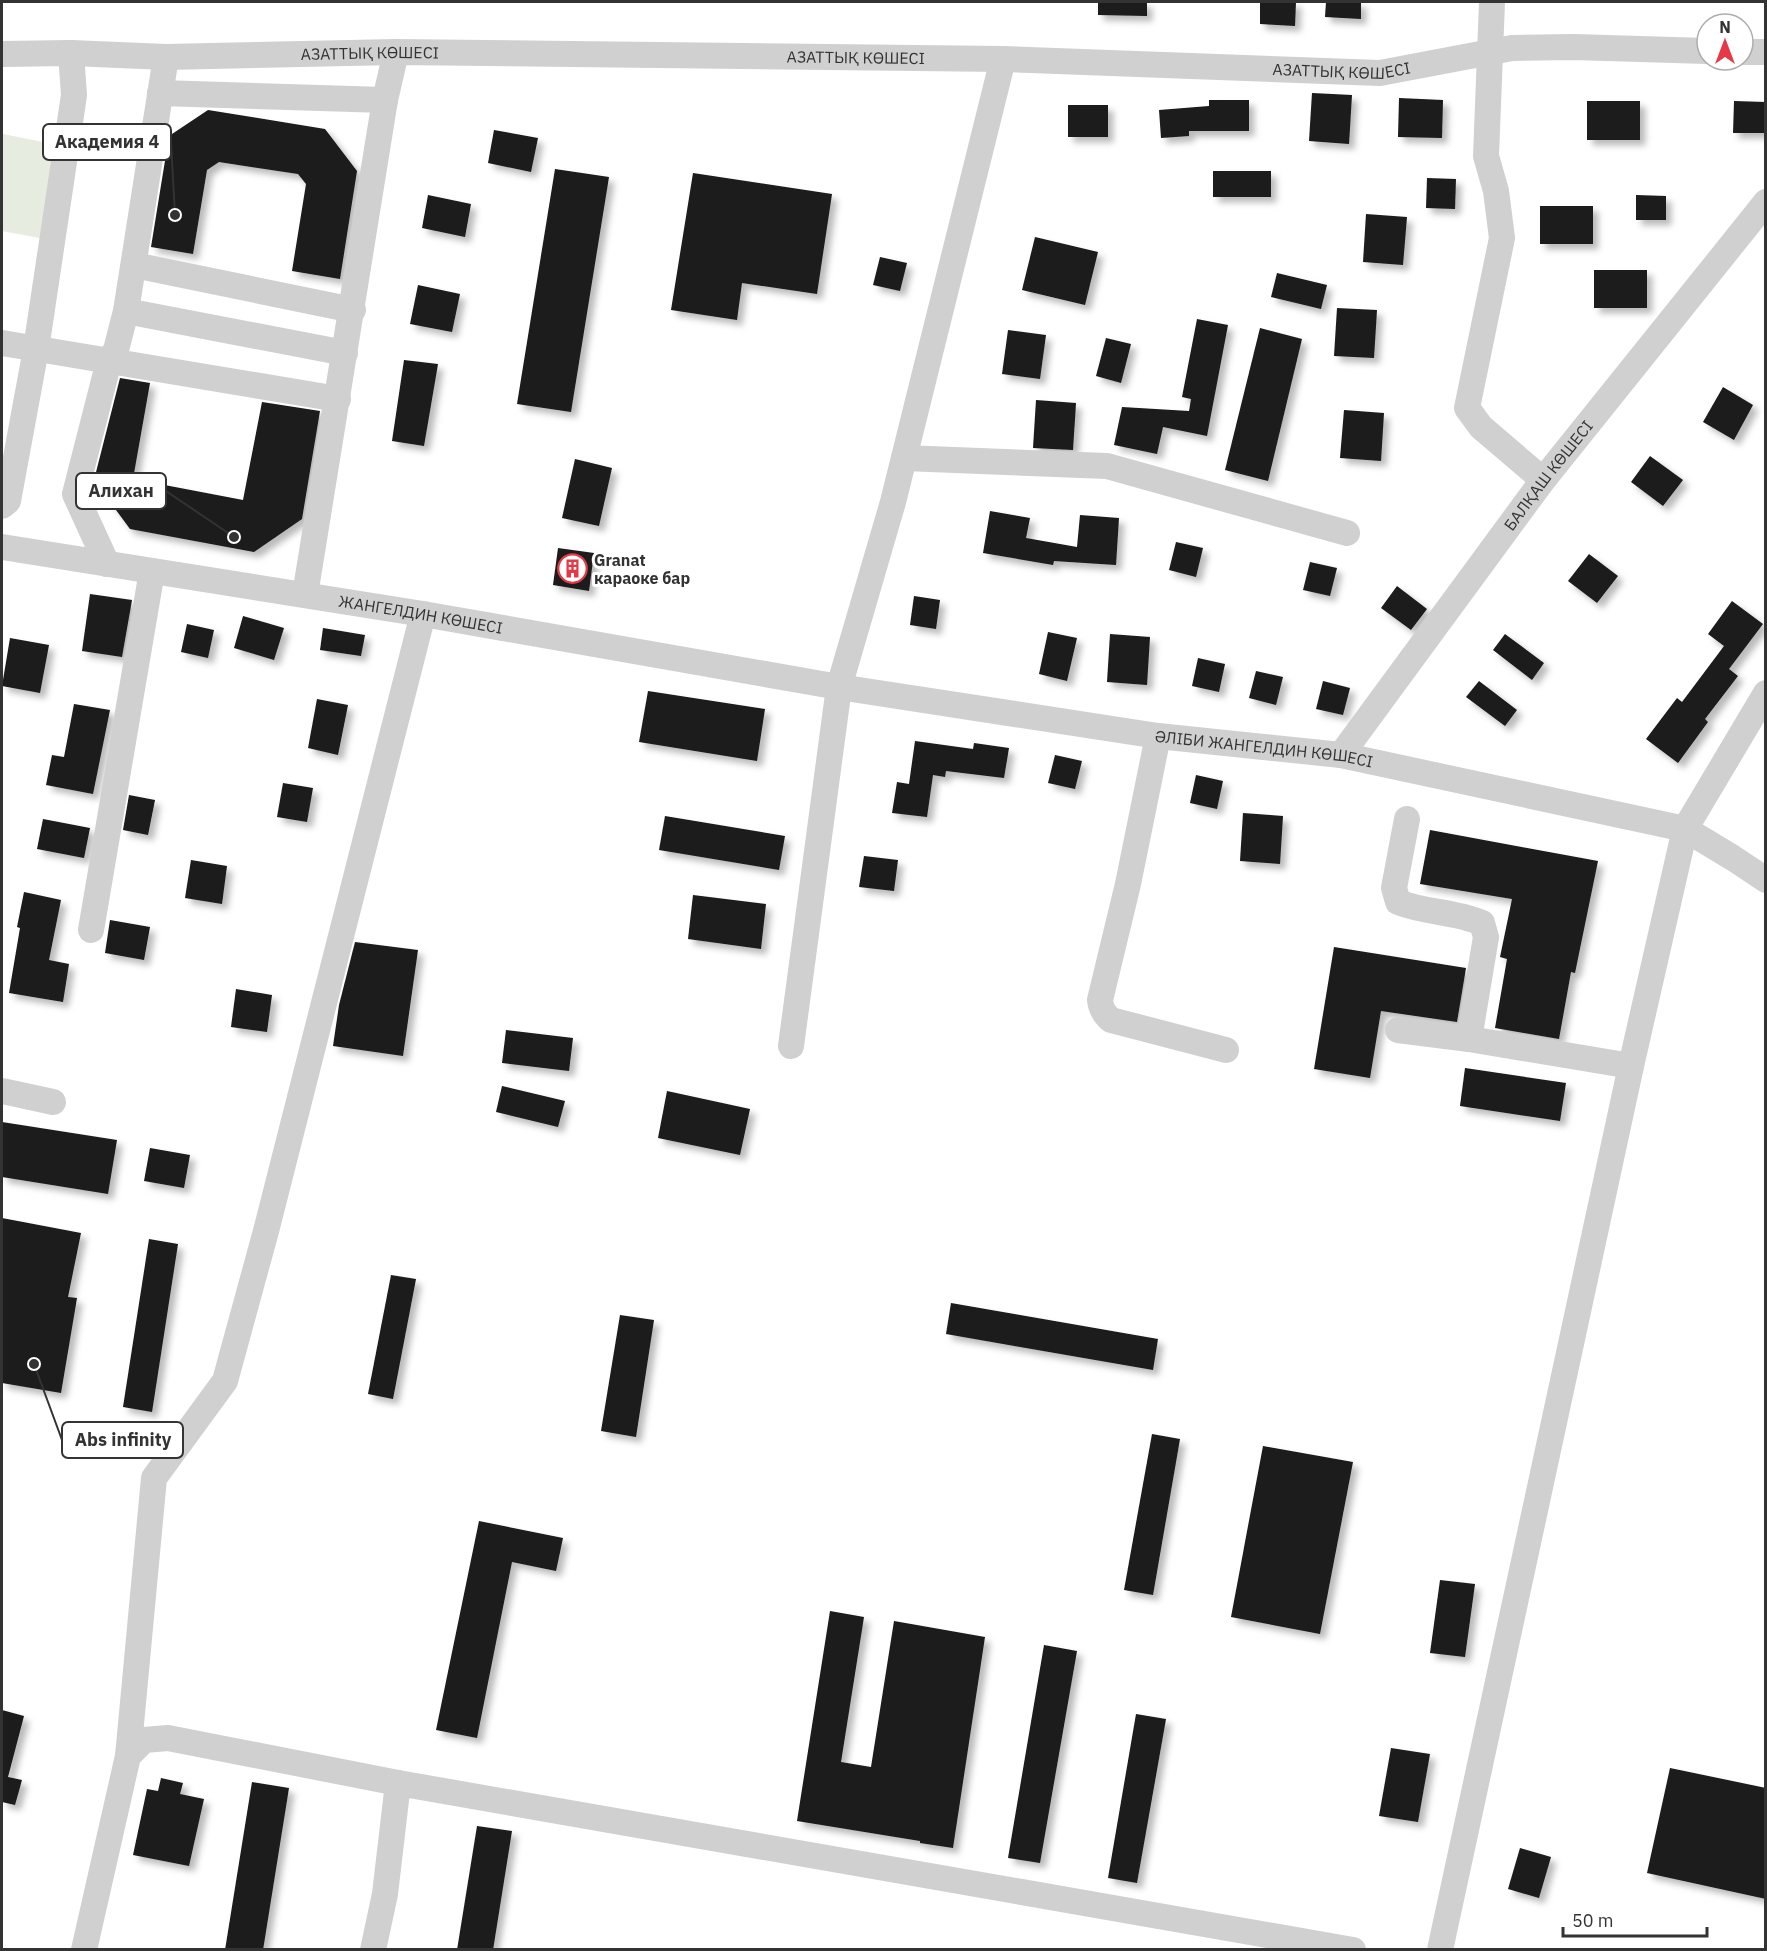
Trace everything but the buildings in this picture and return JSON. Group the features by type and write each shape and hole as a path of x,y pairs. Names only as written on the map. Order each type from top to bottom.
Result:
{"street":[{"path":"1492,2 1486,156 1496,191 1502,238 1467,408 1481,427 1543,480"},
{"name":"АЗАТТЫҚ КӨШЕСІ","path":"2,54 71,53 166,57 396,52 1003,59 1380,73 1512,48 1574,47 1695,51"},
{"path":"305,595 386,100 396,52"},
{"path":"2,506 8,501 36,349 74,95 71,53"},
{"path":"107,564 75,494 109,361 116,350 126,311 166,57"},
{"path":"790,1046 840,687 904,458 1003,59"},
{"path":"160,93 386,100"},
{"name":"БАЛҚАШ КӨШЕСІ","path":"1341,755 1543,480 1766,202"},
{"path":"134,265 353,310"},
{"path":"126,311 345,353"},
{"path":"2,343 338,399"},
{"path":"904,458 1107,465 1347,533"},
{"name":"ЖАНГЕЛДИН КӨШЕСІ","path":"2,547 423,614 840,687"},
{"path":"91,930 152,571"},
{"path":"84,1950 128,1756 154,1478 225,1382 269,1220 423,614"},
{"name":"ӘЛІБИ ЖАНГЕЛДИН КӨШЕСІ","path":"840,687 1158,736 1341,755 1685,829 1766,880"},
{"path":"1440,1950 1631,1066 1685,829 1766,693"},
{"path":"1158,736 1128,884 1100,1000 1101,1006 1103,1012 1111,1020 1226,1050"},
{"path":"1407,819 1394,888 1398,902 1408,906 1468,917 1482,923 1486,937 1469,1039"},
{"path":"1398,1030 1469,1039 1631,1066"},
{"path":"2,1091 52,1102"},
{"path":"128,1756 144,1740 168,1738 398,1783 1353,1950"},
{"path":"372,1950 385,1894 398,1783"}],"shaded area":[{"path":"3,134 58,145 40,238 2,231"}],"place":[{"name":"Академия 4","path":"175,215"},
{"name":"Алихан","path":"234,537"},
{"name":"Granat караоке бар","path":"573,569"},
{"name":"Abs infinity","path":"34,1364"}]}
